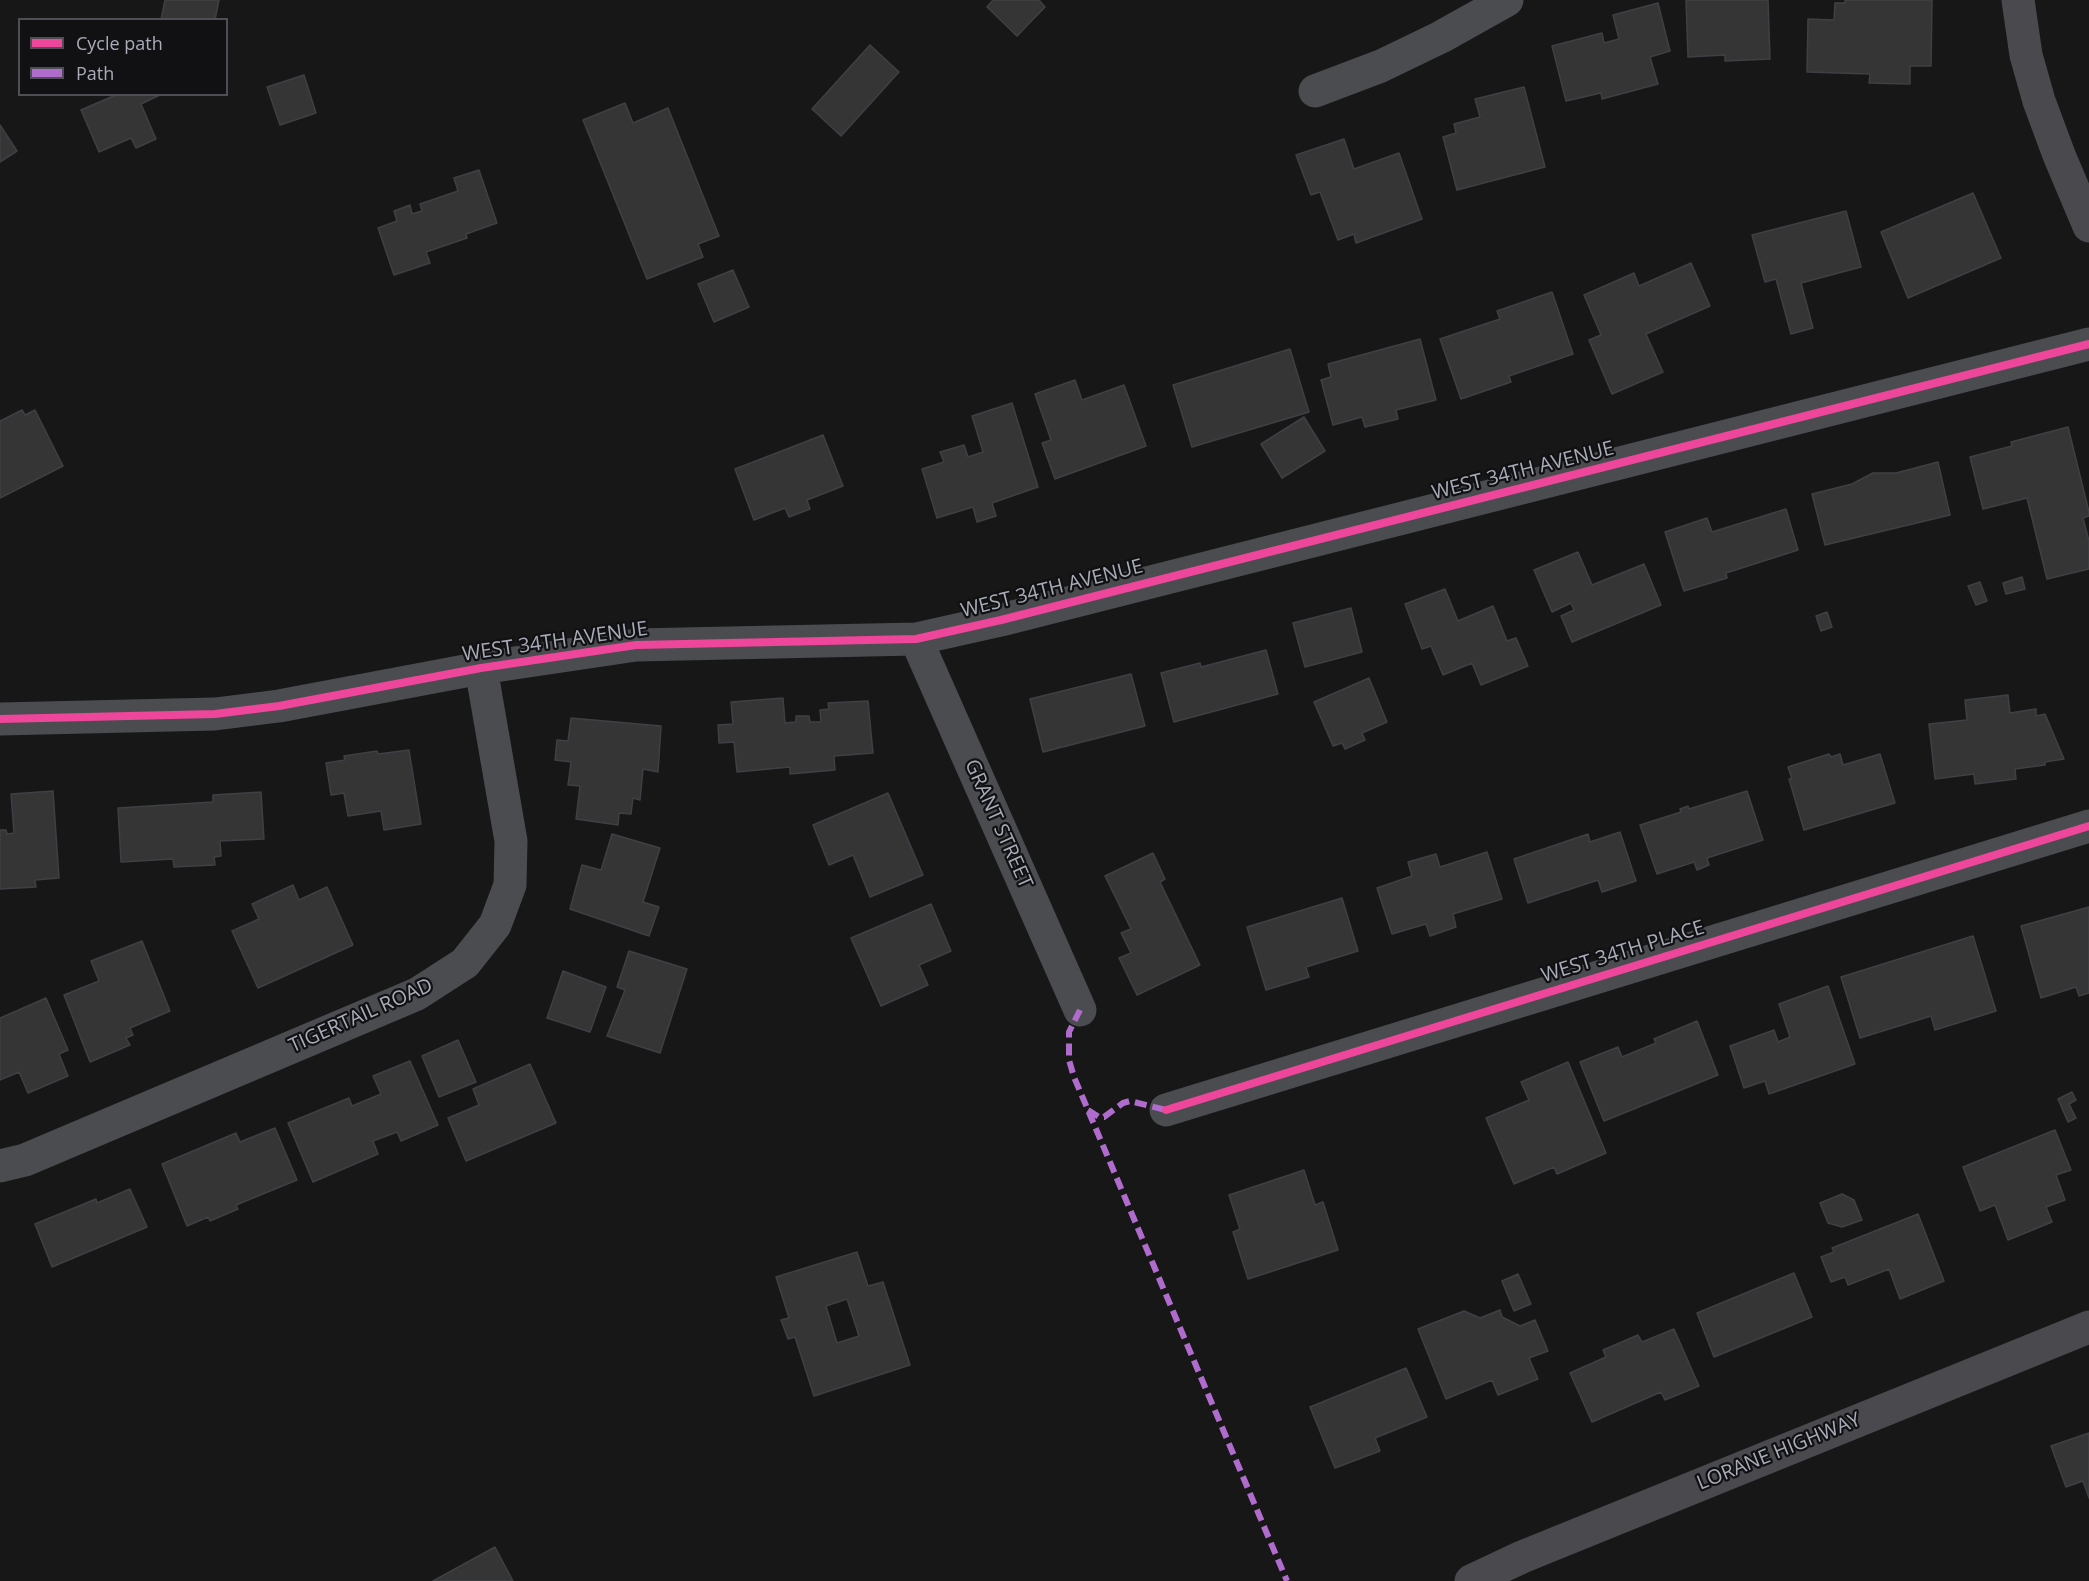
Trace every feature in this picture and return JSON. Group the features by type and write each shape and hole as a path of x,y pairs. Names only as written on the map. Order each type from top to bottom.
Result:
{"street":[{"path":"1315,91 1381,66 1441,37 1507,0"},
{"path":"2018,0 2026,55 2039,101 2089,226"},
{"name":"WEST 34TH AVENUE","path":"0,719 215,714 279,706 481,668 636,645 916,639 1002,620 2089,344"},
{"name":"GRANT STREET","path":"916,639 1080,1010"},
{"name":"TIGERTAIL ROAD","path":"0,1166 25,1160 417,994 465,963 495,925 510,885 510,841 481,668"},
{"name":"WEST 34TH PLACE","path":"1166,1110 2089,826"},
{"name":"LORANE HIGHWAY","path":"1471,1581 1533,1553 2089,1327"}],"building":[{"path":"165,0 219,0 215,18 161,18"},
{"path":"993,0 1039,0 1045,7 1017,36 987,7"},
{"path":"1686,0 1768,0 1770,59 1725,61 1725,55 1688,57"},
{"path":"1845,0 1932,0 1931,66 1910,66 1910,84 1869,83 1870,74 1807,72 1808,19 1834,20 1835,3 1845,3"},
{"path":"1658,3 1670,51 1650,57 1658,84 1602,99 1601,93 1566,101 1552,46 1602,33 1604,43 1619,39 1613,15"},
{"path":"870,45 899,72 841,136 812,109"},
{"path":"304,75 316,113 280,125 267,87"},
{"path":"1524,87 1545,167 1457,190 1443,137 1456,133 1454,124 1480,117 1475,99"},
{"path":"113,96 158,96 141,104 156,139 136,148 131,138 99,152 81,110"},
{"path":"625,103 633,123 668,108 719,236 698,244 703,257 647,279 583,120"},
{"path":"0,125 17,151 0,162"},
{"path":"1344,139 1354,169 1399,153 1422,219 1356,243 1354,234 1338,240 1320,192 1311,195 1296,155"},
{"path":"479,170 497,223 466,234 467,238 426,252 430,263 394,275 378,228 397,221 394,211 410,205 412,214 422,211 420,204 458,191 454,178"},
{"path":"1973,193 2001,258 1908,298 1881,232"},
{"path":"1846,211 1861,267 1801,283 1813,328 1791,334 1776,279 1765,282 1752,235"},
{"path":"1691,263 1710,306 1646,334 1663,372 1612,394 1589,340 1601,335 1584,295 1634,273 1639,286"},
{"path":"733,270 749,307 714,322 698,284"},
{"path":"1552,292 1573,354 1509,376 1511,382 1461,399 1440,339 1500,319 1497,311"},
{"path":"1420,339 1436,400 1396,410 1398,419 1365,427 1362,417 1333,425 1321,380 1331,377 1328,364"},
{"path":"1290,349 1309,412 1192,447 1173,385"},
{"path":"1075,380 1082,400 1124,385 1146,446 1055,479 1042,443 1051,440 1035,394"},
{"path":"1012,403 1038,487 992,503 996,516 977,522 973,507 937,518 922,469 944,462 940,452 964,445 968,457 983,452 972,416"},
{"path":"22,410 25,415 35,410 63,466 0,498 0,421"},
{"path":"1304,417 1325,451 1282,478 1261,444"},
{"path":"2068,427 2089,512 2089,516 2083,518 2089,541 2089,569 2047,579 2027,498 1983,509 1970,457 2012,446 2011,442"},
{"path":"823,435 843,486 807,500 810,509 789,517 785,508 754,520 735,469"},
{"path":"1938,462 1950,515 1825,545 1812,494 1852,484 1873,473 1896,473"},
{"path":"1786,509 1798,550 1726,573 1727,578 1684,591 1665,532 1707,518 1712,532"},
{"path":"1578,552 1592,585 1644,564 1661,605 1572,642 1561,616 1574,610 1571,603 1552,612 1534,570"},
{"path":"2022,577 2025,589 2006,594 2003,583"},
{"path":"1980,582 1987,601 1976,605 1968,586"},
{"path":"1445,589 1458,621 1493,606 1507,641 1516,638 1528,666 1481,685 1472,663 1443,675 1431,646 1422,649 1405,604"},
{"path":"1351,608 1362,652 1305,667 1293,623"},
{"path":"1827,612 1832,627 1821,631 1816,616"},
{"path":"1266,650 1278,694 1174,722 1161,673 1200,663 1201,667"},
{"path":"1131,674 1145,726 1043,752 1030,699"},
{"path":"1369,678 1387,722 1362,733 1365,740 1345,749 1342,743 1333,746 1314,702"},
{"path":"2008,695 2010,713 2036,709 2036,716 2045,714 2064,759 2045,762 2045,765 2015,769 2016,779 1975,784 1974,774 1935,779 1929,724 1967,720 1965,700"},
{"path":"783,698 785,723 796,722 796,716 809,716 810,722 821,722 820,710 829,709 828,703 868,701 873,753 834,756 835,770 790,774 790,767 737,772 734,742 719,743 718,725 733,724 731,702"},
{"path":"571,718 661,726 658,772 643,769 640,800 633,798 631,814 619,813 618,825 576,819 580,786 568,785 571,762 555,760 557,740 568,741"},
{"path":"409,750 421,824 384,830 381,811 348,816 344,793 331,795 326,763 345,760 344,756 377,751 378,754"},
{"path":"1829,754 1831,757 1840,754 1843,765 1880,754 1895,803 1804,830 1789,779 1792,779 1788,767"},
{"path":"53,791 59,878 35,880 36,887 0,889 0,830 6,830 7,834 14,833 11,794"},
{"path":"1747,791 1763,840 1707,858 1709,865 1697,870 1694,862 1657,874 1640,825 1681,812 1680,809 1688,806 1689,809"},
{"path":"261,792 264,839 220,841 221,856 214,857 215,865 174,867 173,859 121,862 118,808 213,802 213,795"},
{"path":"888,793 923,875 870,897 853,855 829,865 813,825"},
{"path":"1620,832 1636,881 1602,892 1598,880 1528,903 1514,859 1588,834 1590,842"},
{"path":"612,834 660,848 643,902 659,907 649,936 570,909 582,865 601,870"},
{"path":"1487,852 1502,899 1453,914 1456,927 1430,936 1426,924 1392,934 1377,888 1412,876 1408,862 1436,854 1440,867"},
{"path":"1153,853 1165,879 1160,882 1200,965 1137,995 1119,958 1131,953 1121,933 1131,929 1105,876"},
{"path":"293,885 299,900 327,887 353,945 258,988 232,931 259,919 252,904"},
{"path":"1342,898 1358,951 1306,967 1309,977 1266,990 1247,927"},
{"path":"931,904 951,951 919,965 928,985 881,1006 851,938"},
{"path":"2089,907 2089,993 2079,996 2076,987 2041,998 2021,926"},
{"path":"1973,936 1996,1011 1935,1030 1931,1016 1860,1038 1841,977"},
{"path":"142,941 170,1011 130,1028 133,1035 126,1038 130,1045 90,1062 64,995 99,981 91,961"},
{"path":"629,951 687,969 660,1053 607,1036 625,990 617,987"},
{"path":"563,971 606,987 590,1032 547,1018"},
{"path":"1828,986 1855,1064 1769,1094 1765,1081 1744,1088 1730,1046 1774,1030 1778,1042 1790,1037 1779,1004"},
{"path":"46,998 68,1050 59,1054 68,1076 28,1093 19,1072 0,1080 0,1018"},
{"path":"1697,1021 1718,1075 1604,1121 1580,1062 1618,1047 1622,1057 1656,1043 1654,1039"},
{"path":"458,1040 476,1082 439,1097 422,1056"},
{"path":"410,1061 438,1125 401,1141 397,1132 373,1141 378,1154 313,1182 288,1123 349,1098 352,1106 381,1094 373,1076"},
{"path":"1568,1062 1606,1153 1557,1174 1554,1167 1514,1184 1486,1118 1529,1100 1521,1082"},
{"path":"530,1064 556,1123 466,1161 448,1118 479,1105 473,1089"},
{"path":"2072,1092 2076,1100 2069,1104 2076,1118 2068,1122 2058,1099"},
{"path":"275,1128 297,1180 236,1205 238,1209 210,1221 208,1217 187,1226 162,1164 236,1133 240,1142"},
{"path":"2055,1130 2071,1170 2056,1175 2065,1200 2046,1207 2052,1222 2008,1240 1995,1205 1980,1211 1963,1167"},
{"path":"1304,1170 1315,1205 1323,1202 1338,1250 1248,1279 1233,1232 1240,1229 1229,1195"},
{"path":"130,1189 147,1227 52,1267 35,1224 96,1199 97,1203"},
{"path":"1842,1194 1854,1200 1862,1220 1842,1227 1828,1223 1820,1203"},
{"path":"1918,1214 1944,1281 1900,1299 1889,1269 1848,1285 1845,1277 1831,1282 1821,1257 1834,1252 1832,1248"},
{"path":"857,1252 868,1286 883,1282 910,1365 814,1396 795,1337 788,1339 781,1320 789,1318 776,1277","holes":["847,1299 859,1336 837,1343 826,1306"]},
{"path":"1794,1273 1812,1317 1714,1357 1697,1313"},
{"path":"1518,1274 1531,1304 1514,1311 1502,1281"},
{"path":"1500,1310 1502,1317 1520,1326 1535,1320 1548,1351 1529,1358 1538,1379 1498,1395 1492,1380 1446,1399 1418,1329 1464,1311 1480,1318"},
{"path":"1674,1329 1699,1386 1665,1400 1661,1392 1592,1422 1570,1373 1606,1357 1603,1350 1638,1335 1642,1342"},
{"path":"1406,1368 1427,1417 1375,1438 1380,1451 1335,1468 1310,1407"},
{"path":"2089,1433 2089,1498 2083,1481 2066,1487 2051,1446"},
{"path":"495,1547 513,1581 433,1581"}],"marked path":[{"path":"1080,1010 1069,1032 1069,1060 1074,1077 1287,1581"},
{"path":"1088,1110 1099,1117 1104,1117 1123,1103 1130,1101 1166,1110"}],"cycle path":[{"path":"0,719 215,714 279,706 481,668 636,645 916,639 1001,620 2089,344"},
{"path":"1166,1110 2089,826"}]}
